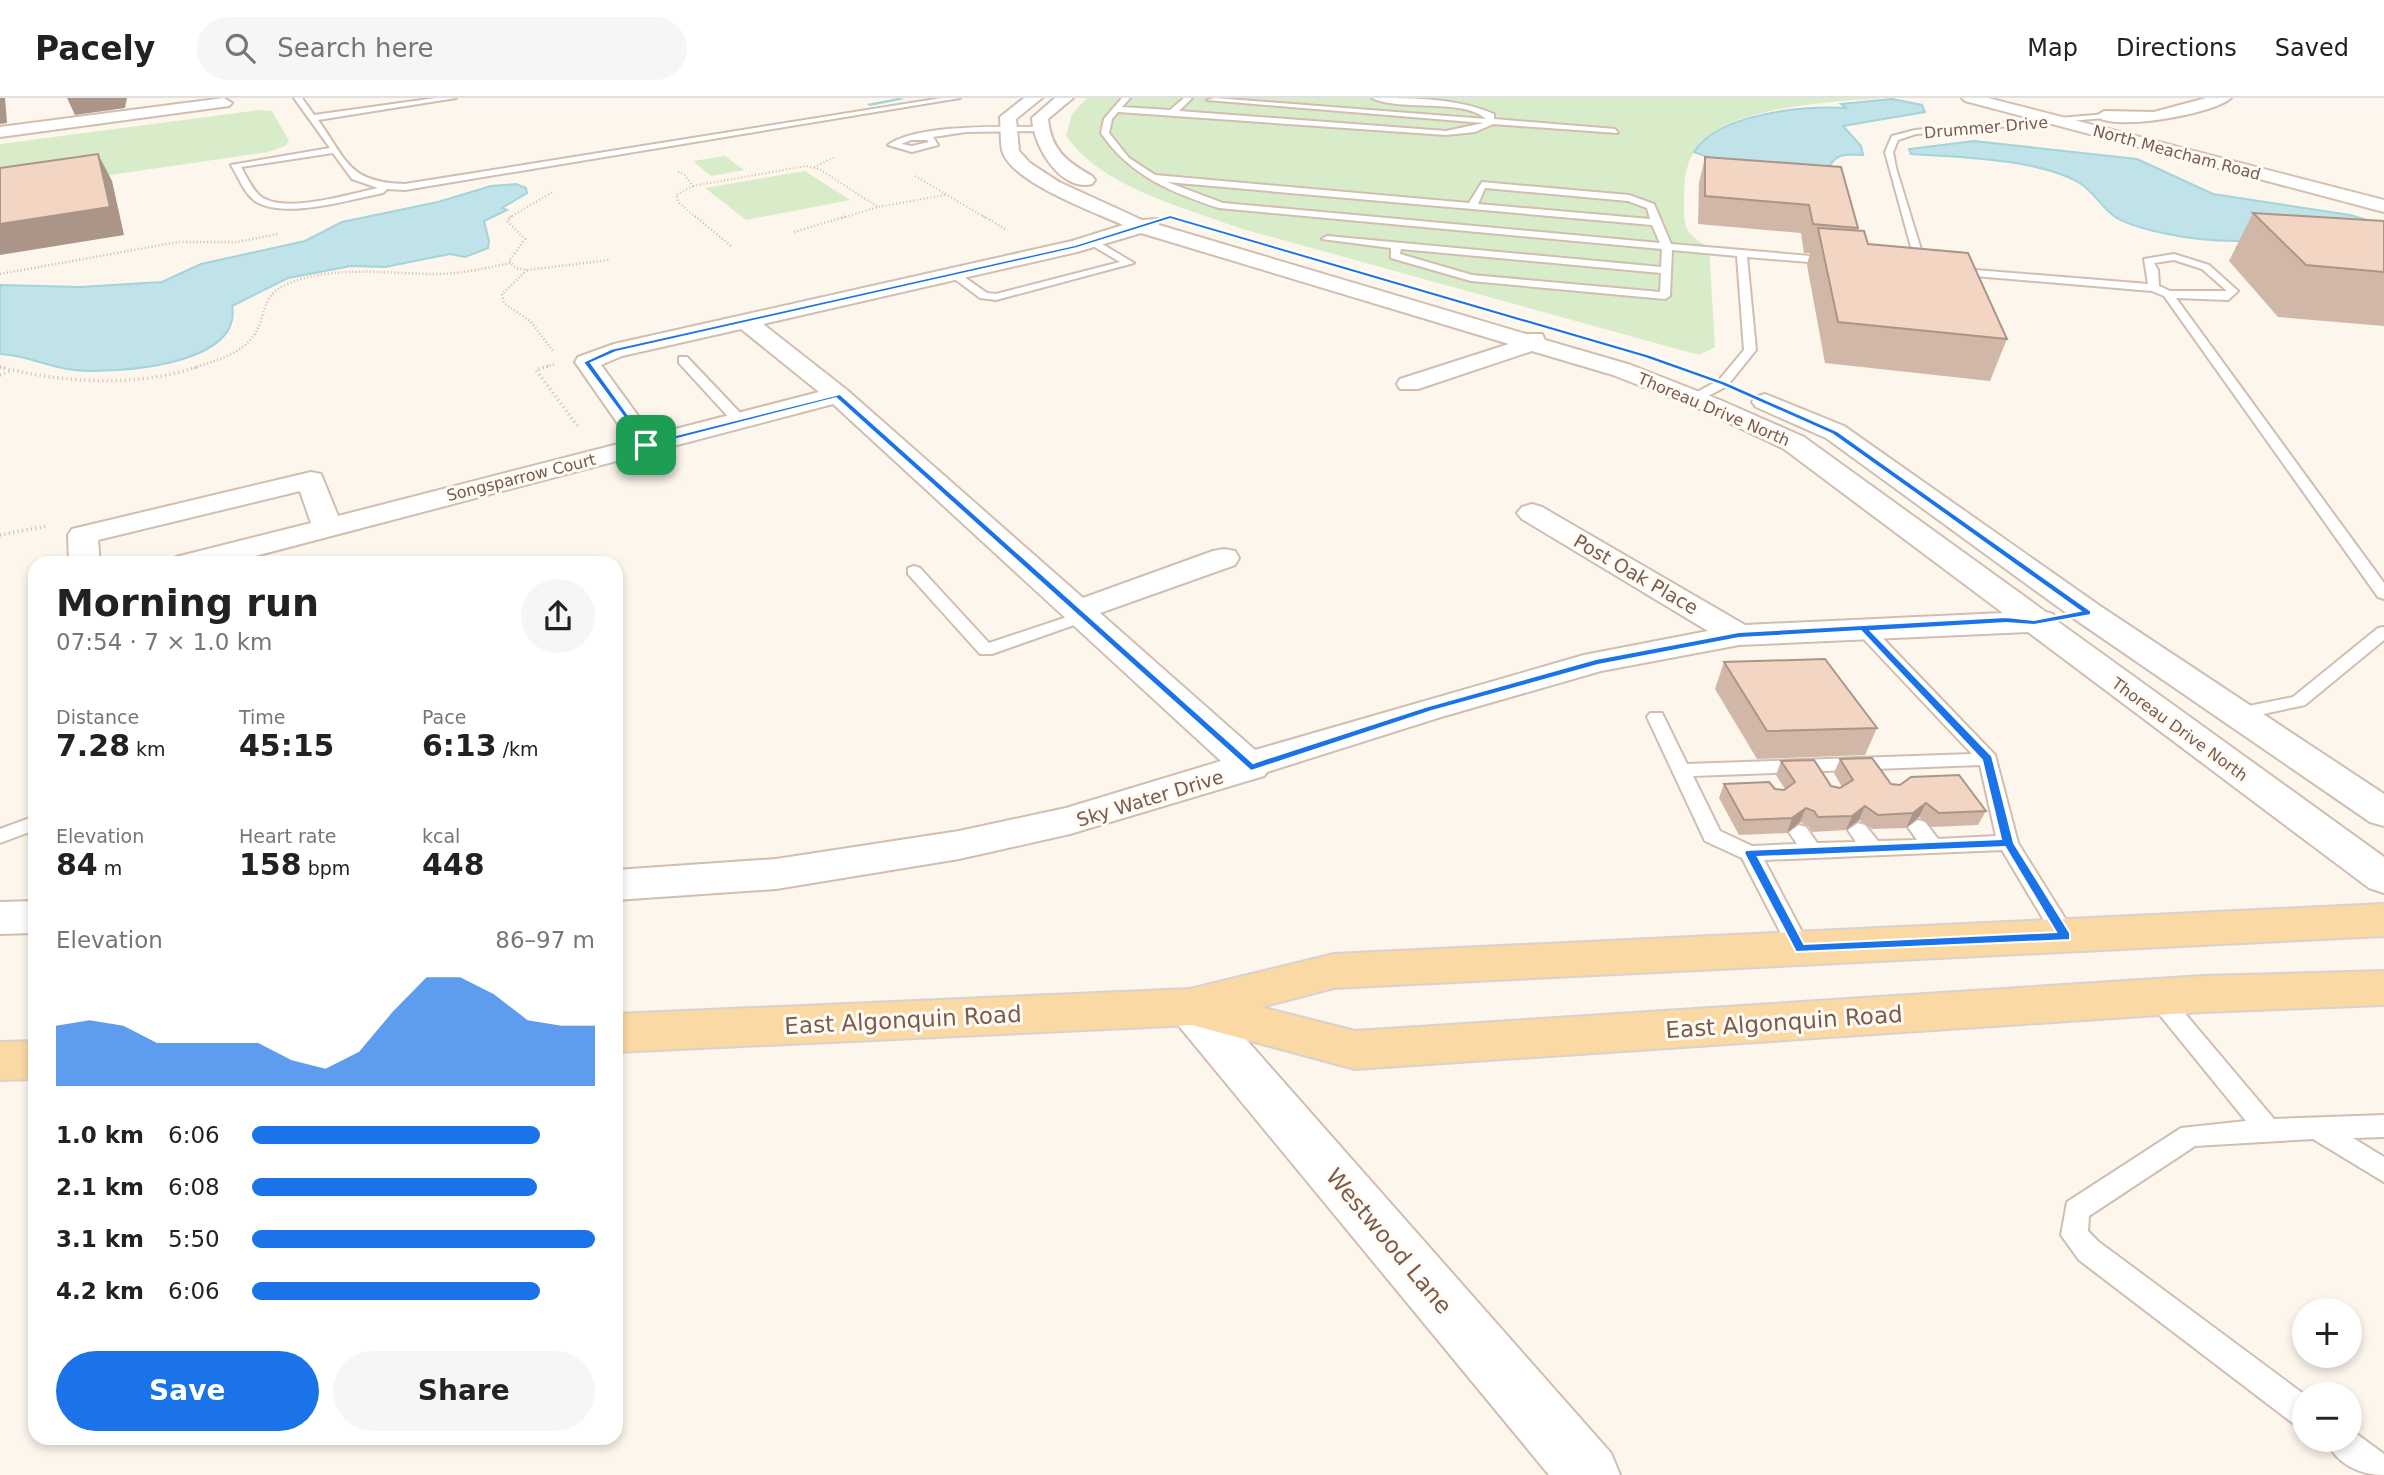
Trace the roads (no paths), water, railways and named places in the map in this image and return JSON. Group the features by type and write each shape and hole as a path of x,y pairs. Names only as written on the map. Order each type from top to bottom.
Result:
{"main road":[{"name":"East Algonquin Road","path":"623,1033 1190,1007 1334,971 2384,920"},
{"name":"East Algonquin Road","path":"1190,1007 1355,1050 2158,997 2384,988"},
{"path":"0,1061 28,1060"}],"street":[{"path":"1007,130 1008,117 1034,98"},
{"path":"1040,129 1040,118 1065,98"},
{"name":"North Meacham Road","path":"1970,98 2384,206"},
{"name":"North Meacham Road","path":"2034,98 2190,137"},
{"path":"2104,116 2155,117 2223,98"},
{"path":"2104,116 2113,107 2138,100"},
{"path":"0,132 33,121 224,103"},
{"name":"Thoreau Drive North","path":"1040,129 1045,149 1058,163 1084,180 1170,217 1635,353"},
{"name":"Thoreau Drive North","path":"1007,130 1011,152 1024,167 1053,186 1140,226 1622,370 1706,385 1835,432 2088,613 2235,715 2384,813"},
{"path":"646,445 587,362 614,351 1092,242 1170,217"},
{"path":"746,322 838,395 1251,767"},
{"path":"1409,384 1528,343 1551,329"},
{"name":"Thoreau Drive North","path":"1706,385 1794,443 2384,878"},
{"name":"Songsparrow Court","path":"217,556 838,395"},
{"path":"84,556 83,535 311,480 327,527"},
{"name":"Post Oak Place","path":"1532,513 1739,635"},
{"path":"1082,613 1224,558"},
{"name":"Sky Water Drive","path":"623,885 776,874 960,845 1070,821 1251,767 1428,709 1596,662 1739,635 2006,620 2034,622 2088,613"},
{"path":"0,918 28,916"},
{"name":"Westwood Lane","path":"1190,1007 1589,1475"}],"lane":[{"path":"298,98 364,183 405,187"},
{"path":"312,118 452,98"},
{"path":"336,150 235,165 259,200 273,205 296,205 956,98"},
{"path":"1126,98 1108,119 1105,133 1110,141 1138,169 1198,199 1222,206 1853,263"},
{"path":"1172,113 1188,98"},
{"path":"1376,98 1480,108 1491,116 1490,121"},
{"path":"1197,115 1212,99 1615,131"},
{"path":"1116,108 1446,133 1475,130 1490,121"},
{"name":"Drummer Drive","path":"1922,269 1892,168 1889,152 1895,138 1914,132 2104,116"},
{"path":"920,137 966,130 1040,129"},
{"path":"1156,178 1656,222"},
{"path":"1396,245 1395,256 1471,278 1665,296 1667,246 1651,206 1629,198 1482,185 1472,206"},
{"path":"1327,239 1664,270"},
{"path":"953,274 985,296 996,297 1129,263 1092,242"},
{"path":"1706,385 1750,350 1742,253"},
{"path":"1908,267 2154,288 2168,294 2228,297 2233,291 2211,267 2190,260 2161,258 2148,261 2154,270 2154,288"},
{"path":"2168,294 2384,594"},
{"path":"683,360 740,421"},
{"path":"914,571 986,650 1082,613"},
{"path":"1863,628 1988,759 2008,843 2065,936"},
{"path":"2235,715 2299,702 2384,632"},
{"path":"1657,717 1713,836 1750,853 2008,843"},
{"path":"1682,770 1988,759"},
{"path":"1872,763 1885,782"},
{"path":"1816,765 1828,784"},
{"path":"1758,768 1771,786"},
{"path":"0,836 28,826"},
{"path":"1919,827 1932,845"},
{"path":"1858,830 1872,848"},
{"path":"1799,832 1811,850"},
{"path":"1750,853 1801,949"},
{"path":"2158,997 2268,1130"},
{"path":"2292,1403 2100,1259 2074,1236 2076,1210 2190,1136 2384,1126"},
{"path":"2318,1129 2384,1171"},
{"path":"2357,1452 2384,1472"}],"water":[{"path":"1892,99 1922,105 1925,112 1843,126 1861,146 1863,155 1839,157 1829,167 1724,163 1694,152 1722,128 1742,120 1786,111 1846,108 1841,104"},
{"path":"1974,141 2137,159 2213,194 2350,215 2384,225 2249,241 2195,239 2149,230 2123,221 2112,215 2078,182 2042,168 1997,160 1911,154 1909,149"},
{"path":"516,184 526,188 527,193 502,208 507,210 484,221 488,248 465,257 450,254 385,267 351,266 288,278 232,306 230,326 218,342 197,354 144,367 93,371 74,370 0,354 0,285 80,287 162,282 201,264 305,241 342,222 438,202 491,186"}],"waterway":[{"path":"870,104 902,99"}]}
